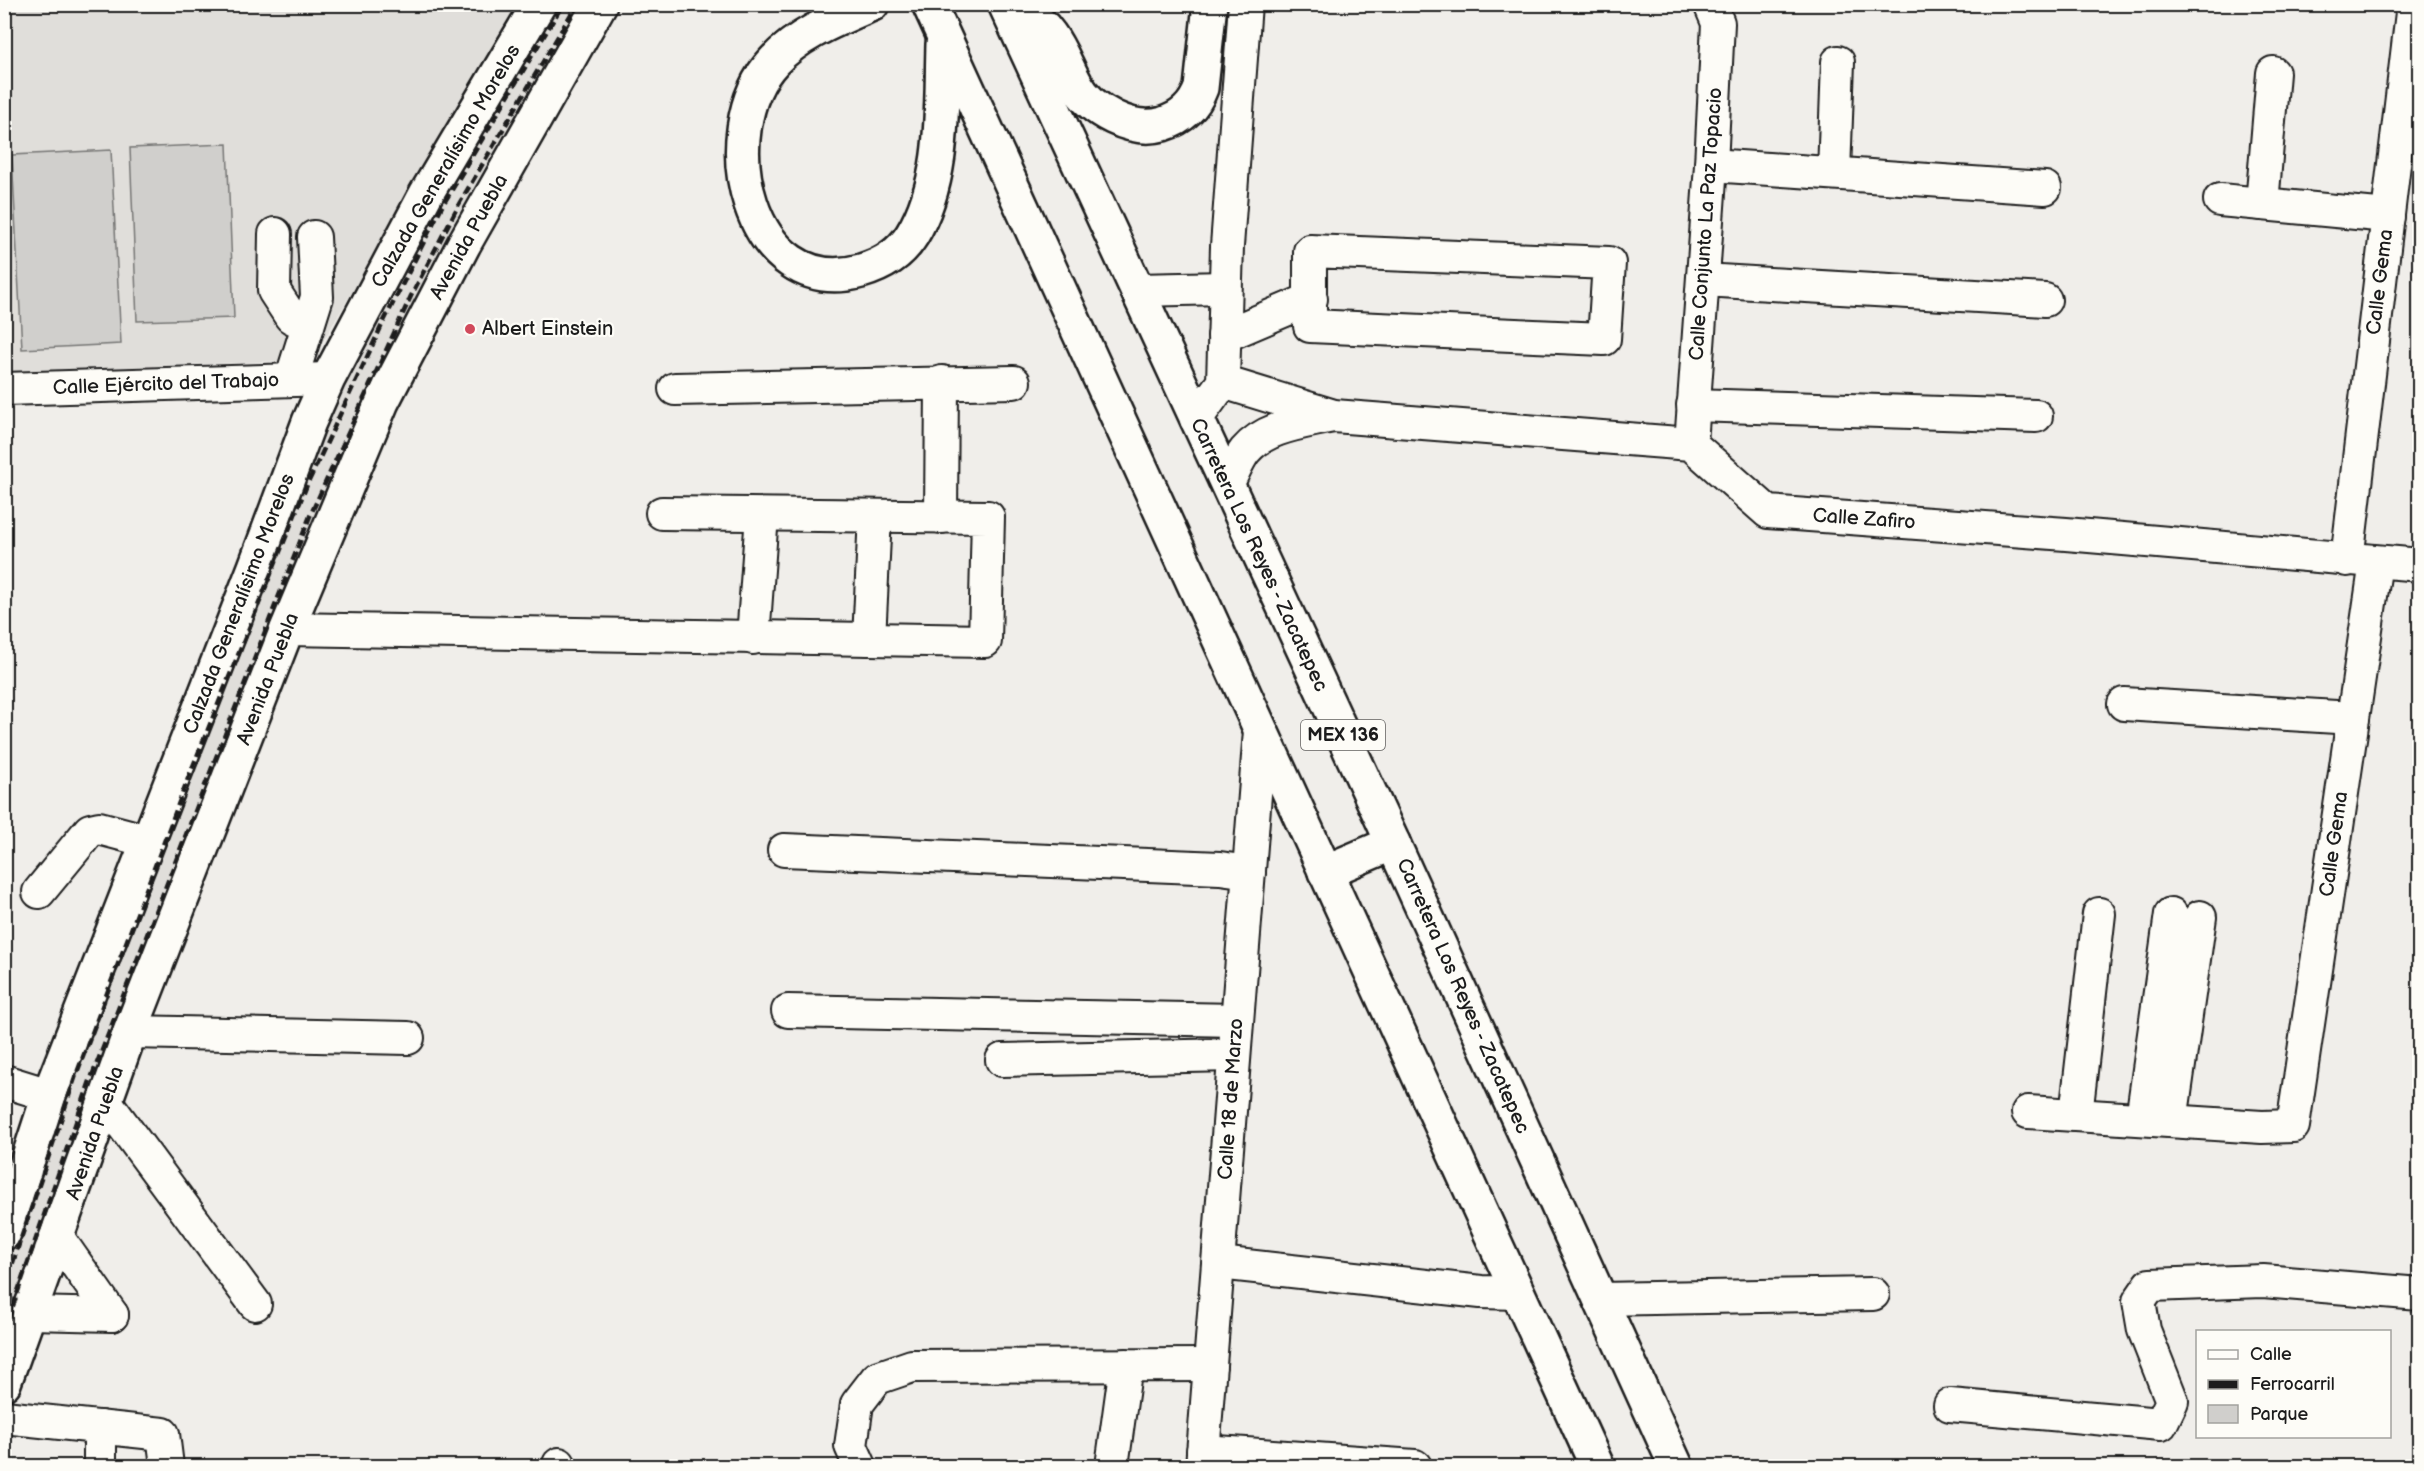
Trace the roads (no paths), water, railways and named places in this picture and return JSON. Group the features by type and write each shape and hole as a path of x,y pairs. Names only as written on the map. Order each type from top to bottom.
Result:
{"main road":[{"name":"Calzada Generalísimo Morelos","path":"4,1233 49,1095 309,422 328,379 426,194 539,4"},
{"name":"Avenida Puebla","path":"4,1383 58,1238 130,1032 287,628 382,402 464,244 600,4"},
{"path":"872,4 823,26 789,48 763,74 748,108 741,154 751,207 779,249 801,265 828,274 868,269 898,251 913,233 927,201 937,160 944,36"},
{"path":"929,4 1597,1467"},
{"name":"Carretera Los Reyes - Zacatepec","path":"1005,4 1393,843 1676,1467"},
{"path":"1016,4 1042,24 1065,60 1076,83 1088,99 1117,118 1150,126 1177,118 1197,99 1202,88 1210,4"},
{"path":"1325,872 1393,843"}],"street":[{"path":"1196,419 1222,382 1245,4"},
{"name":"Calle Conjunto La Paz Topacio","path":"1691,444 1711,165 1718,23 1710,4"},
{"name":"Calle Gema","path":"2157,1120 2262,1127 2293,1126 2353,718 2361,561 2388,216 2413,4"},
{"path":"1834,173 1838,62"},
{"path":"2262,204 2272,73"},
{"path":"1711,165 2046,188"},
{"path":"2220,200 2388,216"},
{"path":"275,234 274,291 291,316 308,325"},
{"path":"291,381 317,297 314,237"},
{"path":"1310,251 1609,263 1604,339 1310,326 1311,299 1310,251"},
{"path":"1703,280 2045,300"},
{"path":"1137,290 1226,288"},
{"path":"1224,336 1311,299"},
{"name":"Calle Ejército del Trabajo","path":"4,389 328,379"},
{"path":"941,517 942,382"},
{"path":"675,389 1014,382"},
{"path":"1222,382 1334,416 1691,444"},
{"path":"1693,405 2036,416"},
{"path":"1227,484 1244,452 1261,436 1273,430 1334,416"},
{"name":"Calle Zafiro","path":"1691,444 1768,512 2066,534 2420,565"},
{"path":"287,628 985,641 988,517 662,513"},
{"path":"753,638 762,514"},
{"path":"869,639 876,516"},
{"path":"2124,704 2353,718"},
{"name":"Calle 18 de Marzo","path":"1202,1459 1260,731"},
{"path":"39,892 90,830 99,828 147,841"},
{"path":"784,850 1220,868 1249,872"},
{"path":"2076,1115 2099,914"},
{"path":"2028,1112 2157,1120 2186,916"},
{"path":"788,1011 1237,1020"},
{"path":"130,1032 408,1038"},
{"path":"1002,1060 1234,1055"},
{"path":"4,1081 49,1095"},
{"path":"106,1102 255,1304"},
{"path":"31,1313 112,1315 58,1238"},
{"path":"1219,1263 1481,1292 1517,1293"},
{"path":"1950,1406 2161,1424 2172,1401 2144,1330 2139,1301 2150,1285 2264,1281 2420,1294"},
{"path":"1600,1299 1873,1294"},
{"path":"1112,1467 1126,1365"},
{"path":"860,1467 851,1446 857,1404 877,1378 912,1366 1210,1365"},
{"path":"4,1417 163,1434 167,1467"},
{"path":"100,1427 100,1467"},
{"path":"1202,1459 1415,1467"}],"railway":[{"path":"4,1289 75,1078 187,781 307,485 382,325 441,208 563,4"},
{"path":"4,1332 90,1081 310,516 411,296 459,204 577,4"}],"place":[{"name":"Albert Einstein","path":"470,329"}]}
